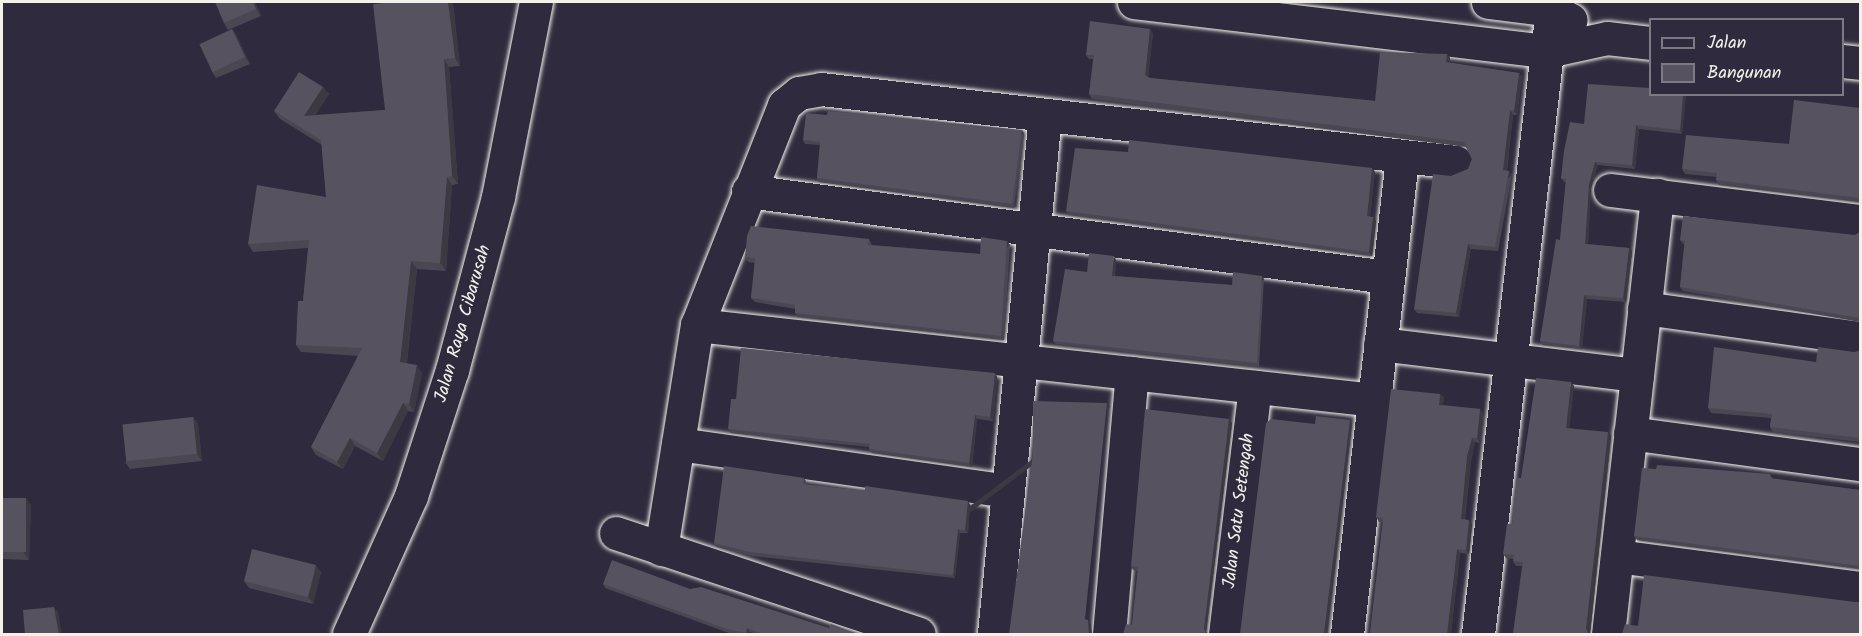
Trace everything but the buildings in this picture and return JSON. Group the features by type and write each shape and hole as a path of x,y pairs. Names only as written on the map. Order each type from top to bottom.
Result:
{"street":[{"name":"Jalan Raya Cibarusah","path":"349,634 411,496 456,359 498,197 536,2"},
{"path":"1134,2 1547,51 1607,38 1649,43"},
{"path":"1488,2 1552,10 1607,38"},
{"path":"1478,634 1509,357 1552,10"},
{"path":"1844,61 1860,63"},
{"path":"661,549 697,326 748,191 784,105 791,97 810,90 1456,162"},
{"path":"994,634 1045,115"},
{"path":"1347,634 1402,156"},
{"path":"1610,190 1860,221"},
{"path":"748,191 1388,277"},
{"path":"1608,634 1657,195"},
{"path":"1644,308 1860,338"},
{"path":"697,326 1374,400"},
{"path":"1380,344 1509,357 1637,375"},
{"path":"1108,634 1132,373"},
{"name":"Jalan Satu Setengah","path":"1225,634 1255,387"},
{"path":"1630,433 1860,464"},
{"path":"678,444 1007,491"},
{"path":"616,533 919,634"},
{"path":"1617,556 1860,588"}]}
